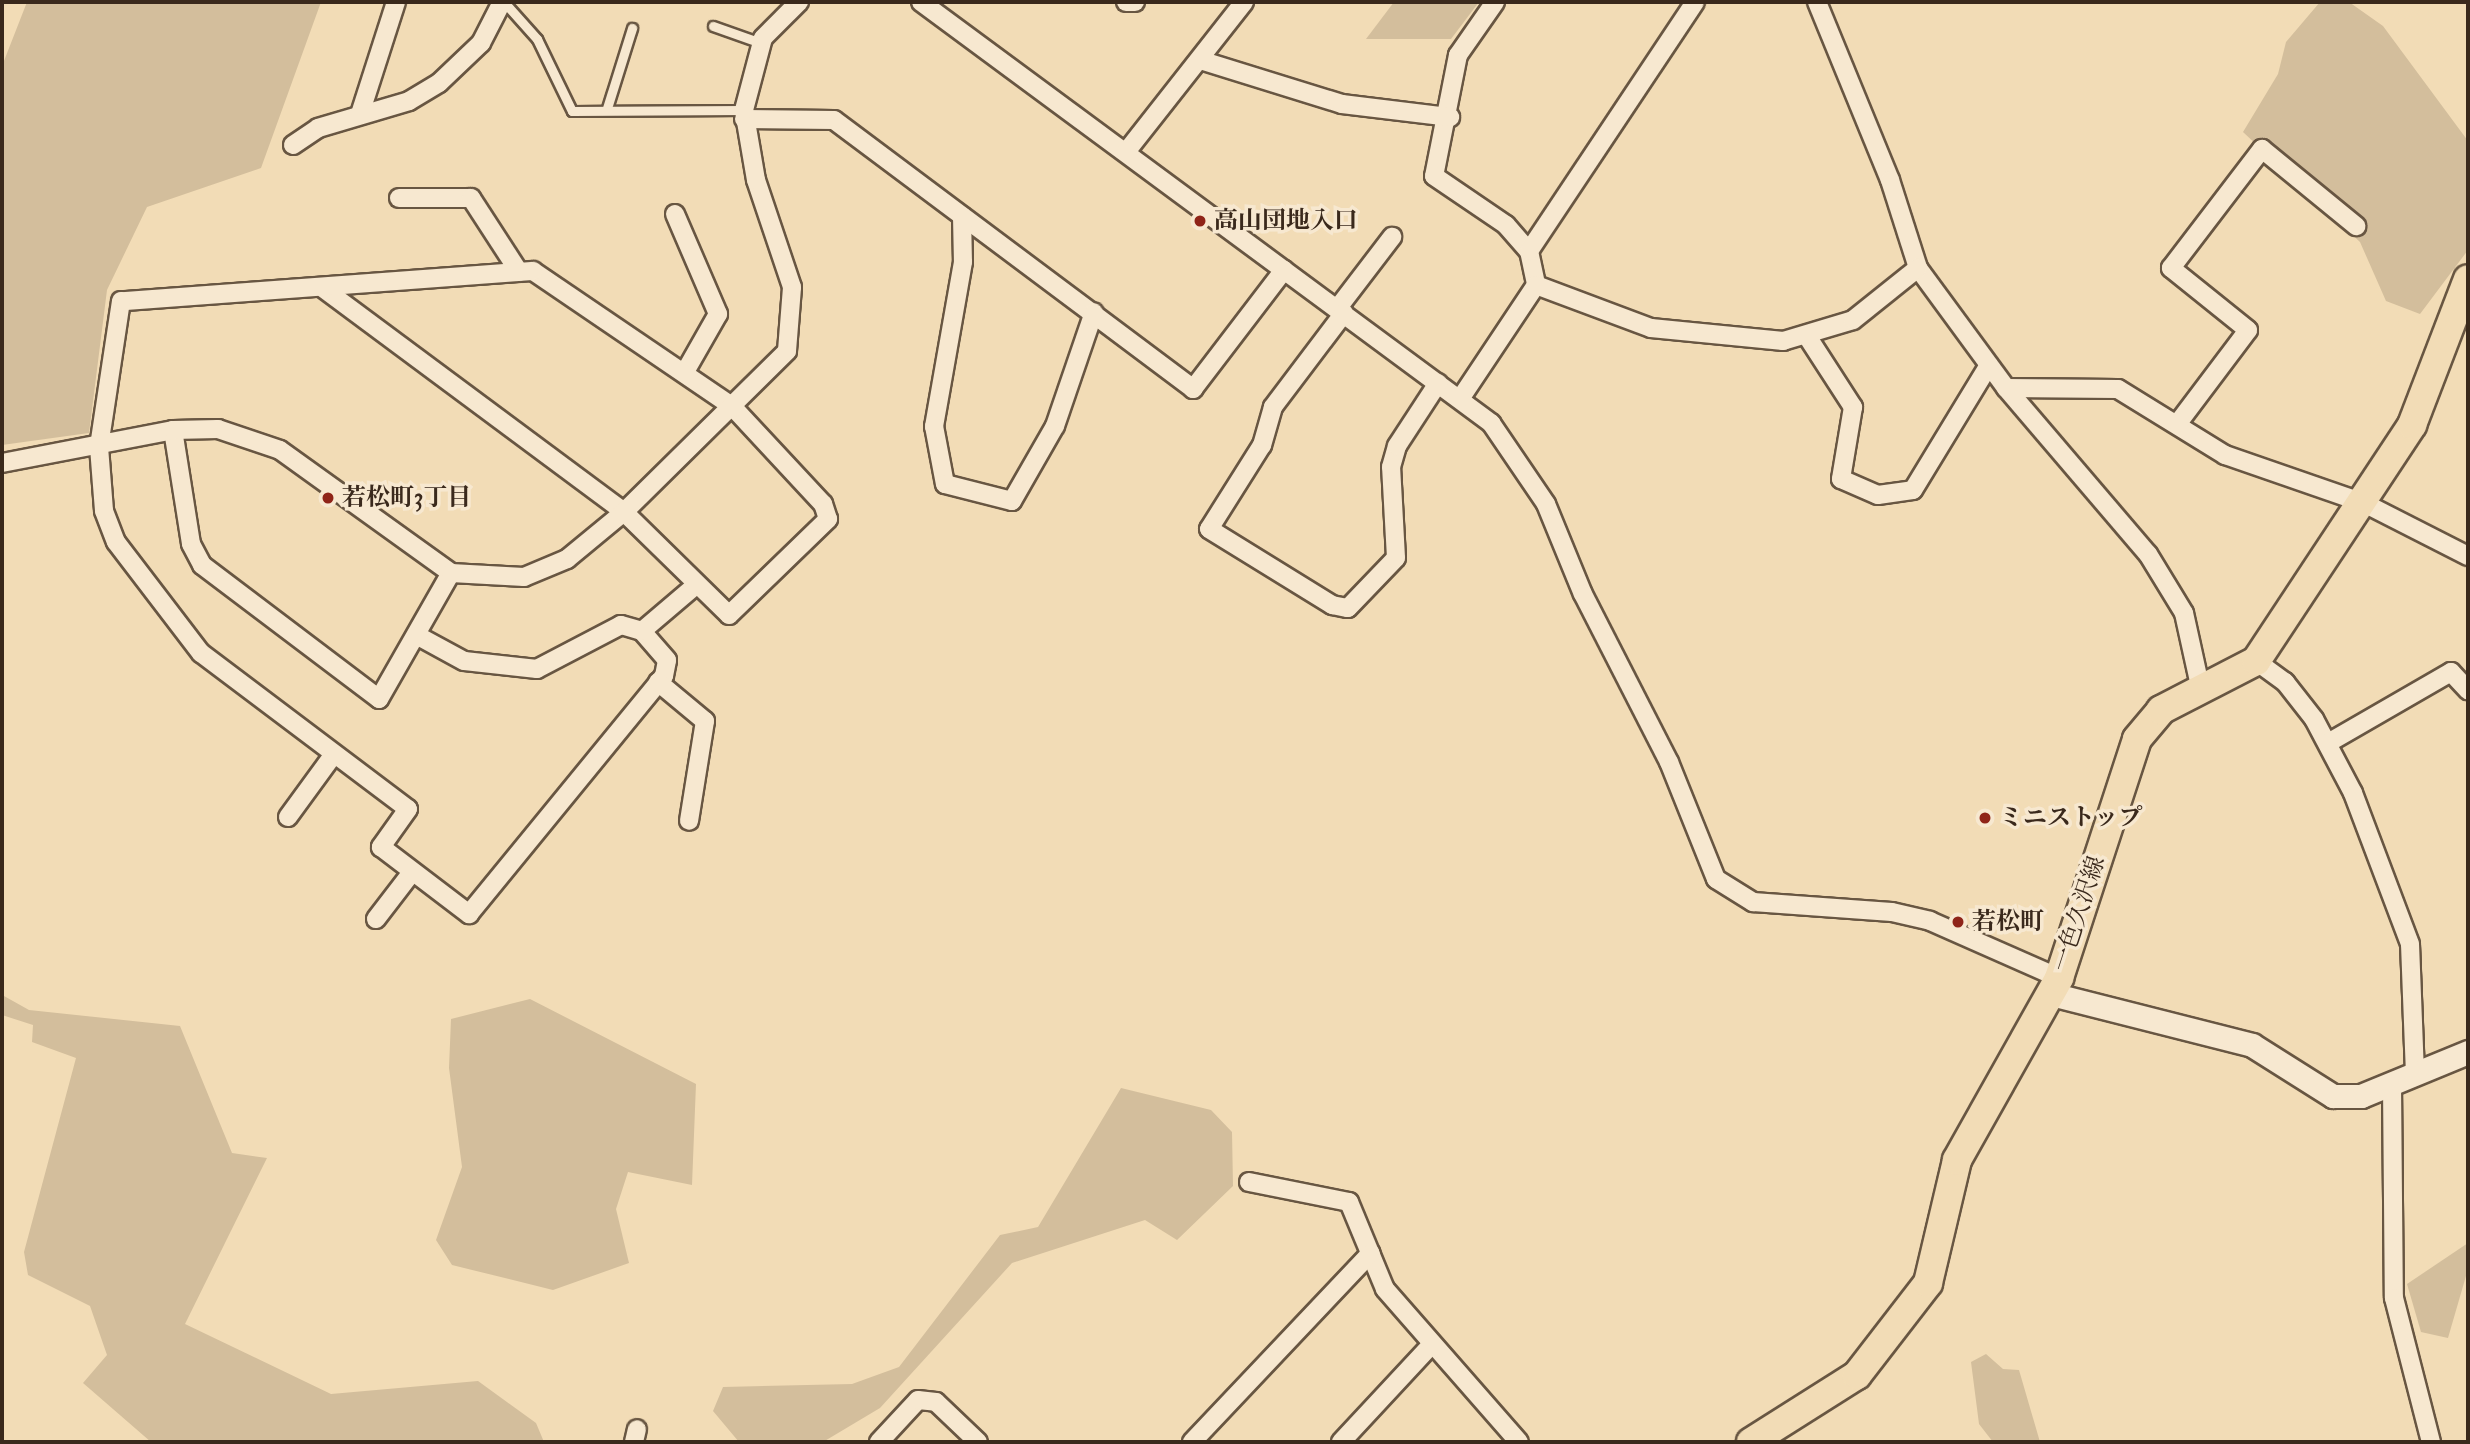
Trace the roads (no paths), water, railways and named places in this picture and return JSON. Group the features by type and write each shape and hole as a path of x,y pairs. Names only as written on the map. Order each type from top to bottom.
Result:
{"main road":[{"name":"一色久沢線","path":"1751,1442 1857,1375 1901,1325 1928,1283 1967,1137 2055,986 2137,739 2161,710 2200,685 2239,675 2256,662 2364,503 2412,425 2468,279"}],"street":[{"path":"361,111 396,2"},
{"path":"293,145 361,111 409,101 439,83 481,43 503,2"},
{"path":"2,463 99,447 173,430 218,429 280,450 451,573 503,579 545,571 624,512 787,351 794,314 787,266 756,180 744,114 761,43 799,2"},
{"path":"920,2 1460,398 1505,441 1546,504 1716,879 1753,902 1892,912 1930,921 2055,986 2252,1045 2333,1096 2392,1085 2468,1052"},
{"path":"1126,2 1135,2"},
{"path":"1126,152 1244,2"},
{"path":"1460,398 1536,285 1529,251 1484,205 1434,176 1450,117 1458,55 1495,2"},
{"path":"1529,251 1695,2"},
{"path":"1817,2 1890,180 1918,268 2006,388 2148,554 2184,612 2200,685"},
{"path":"1200,60 1342,104 1450,117"},
{"path":"744,114 834,120 1094,312 1193,389 1284,270"},
{"path":"2178,423 2248,330 2171,268 2262,149 2356,226"},
{"path":"399,198 471,198 519,272"},
{"path":"675,214 718,314 686,370"},
{"path":"962,216 963,262 933,426 945,484 1012,501 1055,426 1094,312"},
{"path":"1392,237 1273,407 1262,445 1209,529 1332,605 1348,608 1396,558 1391,467 1397,446 1438,383"},
{"path":"1536,285 1651,328 1783,341 1807,337 1853,320 1918,268"},
{"path":"324,289 624,512 729,615 828,519 823,504 733,407 686,370 533,271 324,289 121,301 99,447 104,511 116,542 201,653 408,809 381,847 469,914 659,682 667,660 642,631 621,625 537,669 504,670 464,661 418,636"},
{"path":"1807,337 1853,407 1841,479 1878,495 1913,491 1989,365"},
{"path":"2006,388 2118,389 2178,423 2225,455 2364,503 2468,556"},
{"path":"173,430 191,544 202,565 232,593 379,699 418,636 451,573"},
{"path":"642,631 696,585"},
{"path":"2256,662 2285,682 2328,743 2410,944 2415,1076"},
{"path":"2328,743 2451,672 2468,690"},
{"path":"659,682 705,721 690,821"},
{"path":"288,817 334,754"},
{"path":"376,919 412,872"},
{"path":"2392,1085 2394,1298 2431,1442"},
{"path":"1249,1182 1349,1202 1385,1289 1507,1438"},
{"path":"1192,1442 1371,1253"},
{"path":"1341,1442 1432,1344"},
{"path":"879,1442 918,1399 936,1402 978,1442"}],"lane":[{"path":"503,2 537,39 572,110 607,108 744,114"},
{"path":"713,26 761,43"},
{"path":"607,108 632,28"}],"place":[{"name":"高山団地入口","path":"1200,221"},
{"name":"若松町3丁目","path":"328,498"},
{"name":"ミニストップ","path":"1985,818"},
{"name":"若松町","path":"1958,922"}]}
